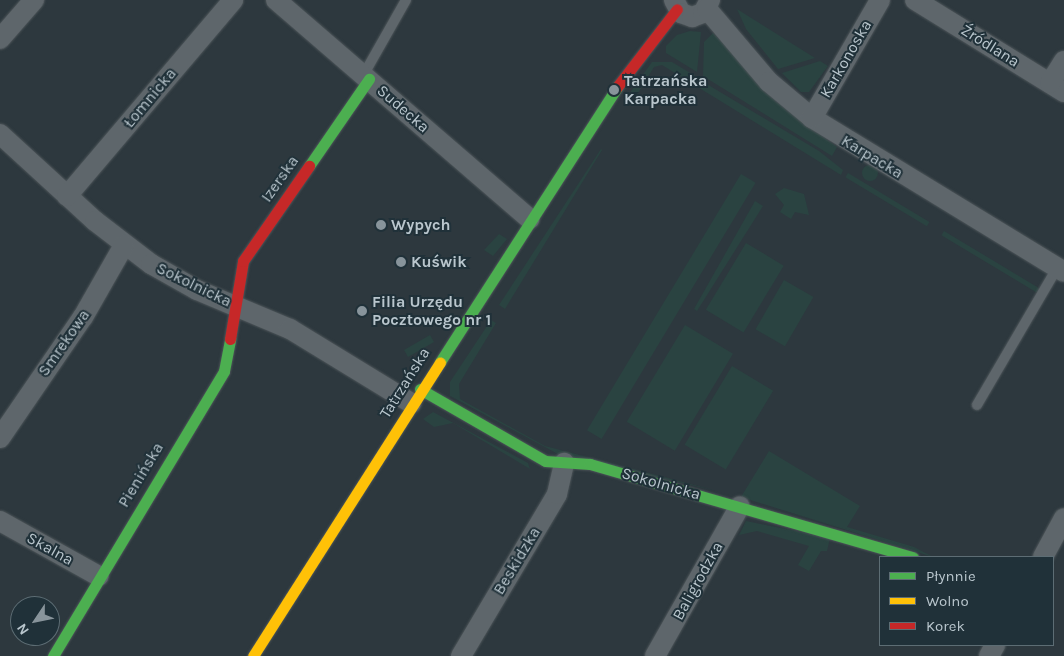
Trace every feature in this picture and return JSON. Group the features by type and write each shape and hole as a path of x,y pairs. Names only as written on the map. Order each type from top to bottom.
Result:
{"street":[{"path":"0,40 34,0"},
{"name":"Łomnicka","path":"67,196 232,0"},
{"name":"Sudecka","path":"276,0 530,219"},
{"name":"Karkonoska","path":"812,118 880,0"},
{"name":"Źródlana","path":"915,0 1057,88"},
{"path":"676,4 692,17 709,4"},
{"name":"Tatrzańska","path":"253,656 416,396 530,219 630,66 676,4"},
{"name":"Karpacka","path":"709,4 770,82 812,118 1061,270"},
{"path":"1057,88 1064,61"},
{"name":"Izerska","path":"234,304 243,261 366,77"},
{"name":"Sokolnicka","path":"0,134 67,196 124,244 174,279 290,329 535,458 564,463 590,464 910,556"},
{"name":"Smrekowa","path":"0,438 83,317 124,244"},
{"name":"Pienińska","path":"53,656 224,371 232,343 234,304"},
{"name":"Beskidzka","path":"461,656 557,494 564,463"},
{"name":"Baligrodzka","path":"656,656 740,506"},
{"path":"1044,556 1064,518"},
{"name":"Skalna","path":"0,521 100,576"}],"lane":[{"path":"366,77 406,0"},
{"path":"977,405 1061,270"}],"green space":[{"path":"737,9 815,58 778,69 746,29"},
{"path":"690,31 701,32 697,72 666,53 666,46 677,35"},
{"path":"713,33 793,115 837,147 832,156 703,76 704,42"},
{"path":"820,61 828,66 809,92 801,92 782,73"},
{"path":"652,62 672,62 697,77 693,84 662,65 654,67 635,98 629,94"},
{"path":"700,80 819,151 843,170 841,175 696,86"},
{"path":"602,150 505,309 499,305"},
{"path":"870,165 876,167 878,173 876,179 870,181 864,179 862,173 864,167"},
{"path":"848,173 929,222 927,226 845,177"},
{"path":"741,174 756,183 602,439 587,430"},
{"path":"784,188 804,194 809,215 795,212 791,219 780,212 784,205 775,194"},
{"path":"755,201 763,206 697,311 694,309"},
{"path":"944,231 1040,289 1037,293 941,235"},
{"path":"499,234 507,239 493,256 484,250"},
{"path":"746,243 784,266 744,333 706,310"},
{"path":"784,280 813,297 785,346 756,329"},
{"path":"491,320 496,323 459,384 460,399 545,446 717,491 558,454 450,396 450,382"},
{"path":"685,325 733,354 675,451 627,422"},
{"path":"430,335 434,342 408,357 404,350"},
{"path":"732,366 773,391 726,470 685,445"},
{"path":"433,412 528,463 530,469 453,423 434,427 423,419"},
{"path":"769,451 860,506 847,527 914,547 931,556 930,556 741,497"},
{"path":"746,521 830,538 827,551 821,551 809,571 798,565 809,546 757,531 739,535"}],"traffic: fast":[{"path":"309,166 369,79"},
{"path":"440,362 617,87"},
{"path":"53,656 224,371 230,339"},
{"path":"420,389 545,461 590,464 910,556"}],"traffic: slow":[{"path":"253,656 440,362"}],"traffic: jam":[{"path":"617,87 677,9"},
{"path":"230,339 243,261 309,166"}],"place":[{"name":"Tatrzańska Karpacka","path":"614,90"},
{"name":"Wypych","path":"381,225"},
{"name":"Kuświk","path":"401,262"},
{"name":"Filia Urzędu Pocztowego nr 1","path":"362,311"}]}
